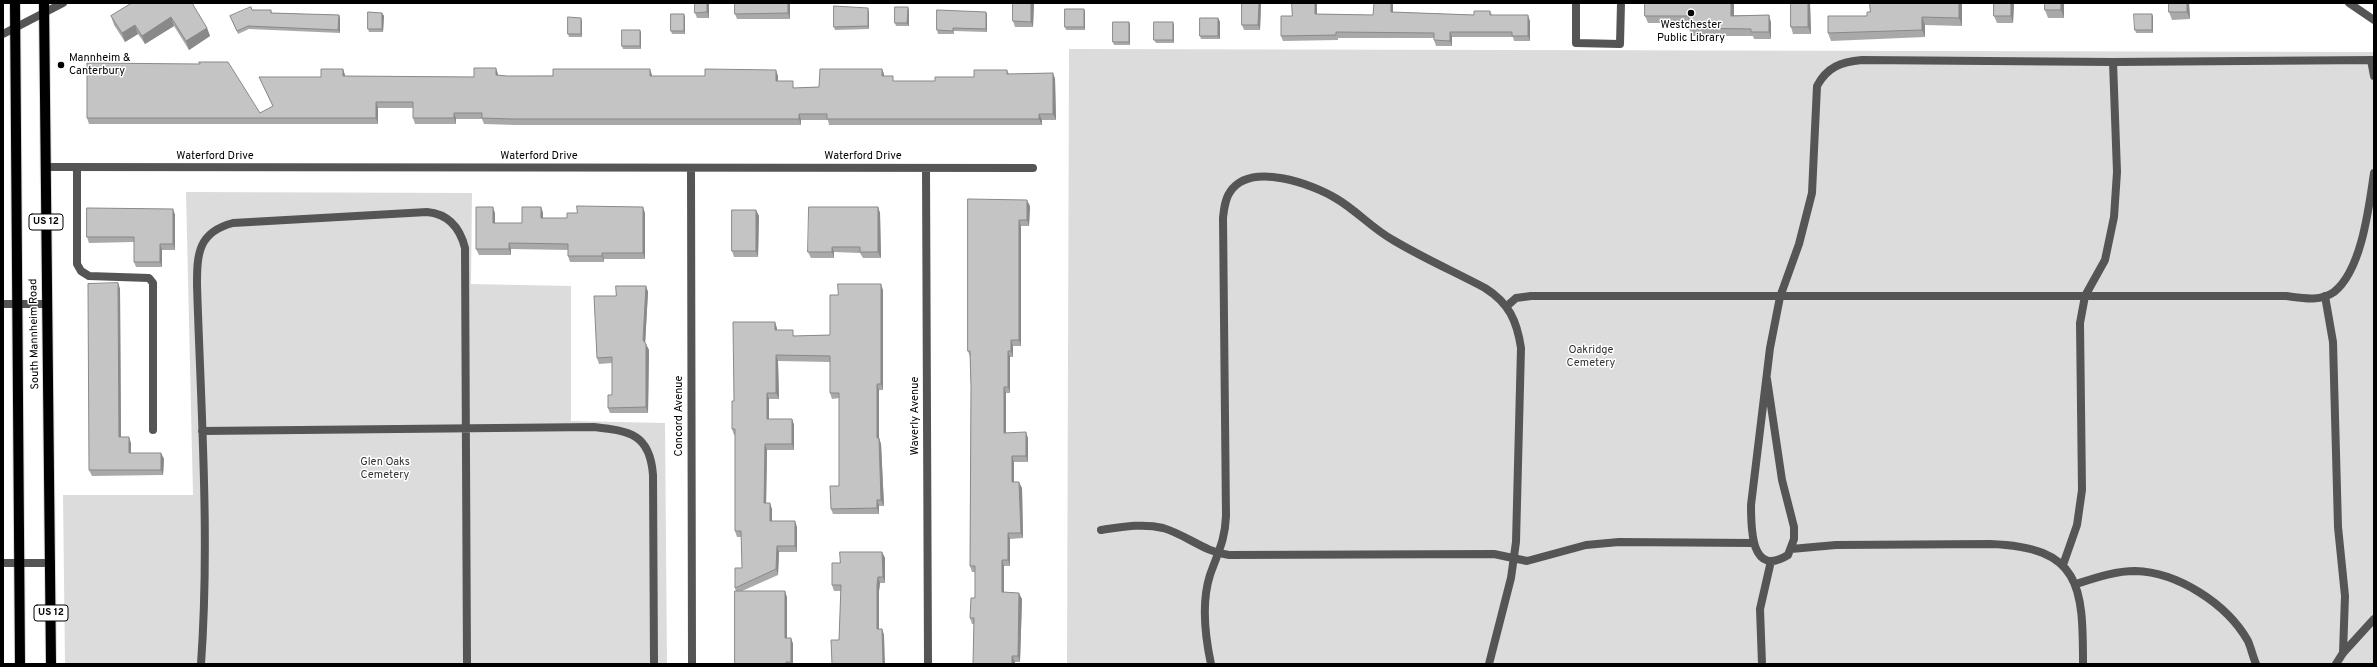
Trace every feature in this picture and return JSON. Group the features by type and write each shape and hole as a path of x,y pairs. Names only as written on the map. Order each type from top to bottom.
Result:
{"main road":[{"name":"South Mannheim Road","path":"15,3 16,304 20,664"},
{"name":"South Mannheim Road","path":"44,3 51,664"}],"street":[{"path":"3,34 44,15 63,3"},
{"path":"1576,3 1576,43 1620,44 1621,3"},
{"path":"2349,3 2374,20"},
{"path":"2083,664 2082,617 2076,584 2071,574 2063,565 2037,551 2009,545 1836,545 1791,549 1780,559 1771,561 1758,554 1753,543 1751,505 1770,348 1780,297 1799,244 1812,193 1817,86 1828,70 1847,61 1862,60 2113,62 2373,60 2374,76"},
{"path":"2063,565 2072,543 2081,506 2080,323 2085,296 2105,260 2114,217 2117,172 2113,62"},
{"name":"Waterford Drive","path":"45,167 1033,168"},
{"path":"77,168 77,264 89,276 149,278 153,283 153,430"},
{"name":"Concord Avenue","path":"690,168 692,664"},
{"name":"Waverly Avenue","path":"926,168 928,664"},
{"path":"1507,306 1516,298 1531,296 2286,296 2316,299 2334,292 2343,282 2354,261 2363,239 2374,173"},
{"path":"1211,664 1204,624 1210,576 1223,543 1226,516 1223,218 1230,191 1238,184 1249,178 1276,178 1315,188 1337,200 1392,240 1486,288 1507,306 1518,330 1521,348 1516,542 1511,578 1489,664"},
{"path":"201,664 205,588 197,266 199,252 208,236 222,226 233,222 427,212 438,213 453,223 460,234 465,248 467,664"},
{"path":"2324,296 2333,342 2338,527 2345,596 2343,653"},
{"path":"3,304 46,304"},
{"path":"1767,379 1782,480 1794,527 1791,549"},
{"path":"202,431 594,427 629,432 645,444 652,463 654,664"},
{"path":"1101,530 1144,525 1163,528 1211,552 1219,554 1494,554 1534,560 1586,545 1618,542 1753,543"},
{"path":"1762,664 1760,609 1763,590 1771,561"},
{"path":"3,563 51,563"},
{"path":"2076,584 2123,572 2135,571 2167,577 2197,592 2225,614 2248,642 2256,664"},
{"path":"2336,664 2343,653 2374,619"}],"green space":[{"name":"Oakridge Cemetery","path":"1069,49 2374,52 2374,664 1067,664"},
{"name":"Glen Oaks Cemetery","path":"186,192 472,193 471,284 571,286 571,421 665,423 667,664 65,664 63,495 193,495"}],"building":[{"path":"132,3 192,3 207,28 186,41 171,17 142,36 135,25 122,33 111,16"},
{"path":"695,3 707,3 707,12 695,13"},
{"path":"735,3 788,3 788,13 735,14"},
{"path":"1013,3 1031,3 1031,22 1013,21"},
{"path":"1242,3 1259,3 1258,25 1242,25"},
{"path":"1292,3 1315,3 1315,14 1373,15 1374,3 1391,3 1391,12 1474,15 1474,11 1490,11 1490,15 1528,15 1528,36 1512,36 1512,32 1450,32 1450,41 1434,40 1434,33 1336,32 1336,35 1281,36 1281,16 1292,16"},
{"name":"Westchester Public Library","path":"1645,3 1731,3 1731,16 1769,15 1769,32 1751,32 1751,29 1689,28 1689,16 1645,16"},
{"path":"1791,3 1808,3 1808,27 1791,27"},
{"path":"1870,3 1959,3 1959,18 1922,17 1922,30 1828,33 1828,16 1867,16 1867,12 1870,12"},
{"path":"1994,3 2011,3 2011,16 1994,16"},
{"path":"2045,3 2061,3 2061,10 2045,10"},
{"path":"2169,3 2187,3 2187,12 2169,12"},
{"path":"834,6 868,8 868,26 834,27"},
{"path":"251,7 252,10 271,10 271,13 339,15 338,30 248,26 237,31 230,16"},
{"path":"895,7 908,7 907,23 895,23"},
{"path":"1065,9 1084,9 1084,27 1065,27"},
{"path":"937,10 986,12 986,29 953,28 953,31 937,30"},
{"path":"368,12 382,13 382,29 368,29"},
{"path":"671,14 684,14 684,31 671,31"},
{"path":"2134,14 2152,14 2152,30 2135,30"},
{"path":"568,17 581,18 581,34 568,34"},
{"path":"1200,18 1218,18 1218,36 1200,36"},
{"path":"1113,22 1129,22 1129,42 1113,42"},
{"path":"1154,22 1173,22 1173,40 1154,40"},
{"path":"622,30 640,30 640,46 622,46"},
{"path":"199,62 228,62 260,113 273,106 259,77 321,77 321,69 343,69 343,76 474,77 474,68 496,68 496,75 507,76 553,76 553,69 650,69 650,76 705,76 705,69 776,70 776,81 793,81 793,88 819,87 820,69 882,69 882,76 893,76 893,81 935,81 935,77 974,77 974,70 1007,70 1007,74 1053,73 1053,114 1039,114 1039,119 827,119 827,114 799,114 799,119 513,119 482,118 482,113 454,113 454,118 413,118 413,102 376,102 376,118 87,118 87,63 200,64"},
{"path":"968,199 1027,200 1027,220 1019,220 1019,340 1011,340 1011,351 1008,351 1008,387 1004,387 1004,433 1026,432 1026,456 1012,456 1012,482 1019,482 1021,533 1008,533 1008,560 1002,560 1002,592 1019,593 1018,656 1012,656 1012,664 973,664 974,618 970,618 971,598 975,598 975,566 970,566 971,387 970,351 968,351"},
{"path":"577,206 643,207 643,253 602,253 602,256 568,256 568,244 509,243 509,249 476,249 476,207 493,207 493,223 522,223 522,207 541,207 541,218 567,218 567,213 577,213"},
{"path":"809,207 878,207 878,252 860,252 860,247 832,247 832,252 808,252"},
{"path":"87,208 173,209 173,244 160,244 160,262 134,262 134,237 87,237"},
{"path":"732,210 756,210 756,251 732,251"},
{"path":"118,283 119,437 129,437 129,453 161,453 161,470 89,470 88,284"},
{"path":"838,284 881,284 881,384 877,384 877,438 879,438 881,500 877,500 877,508 831,509 830,486 839,486 839,393 830,393 830,356 776,355 776,393 767,393 767,419 792,419 792,444 765,444 764,503 770,503 770,521 795,521 795,546 777,546 776,569 735,588 735,568 742,568 741,531 735,531 735,429 732,429 732,401 734,401 733,322 775,322 775,330 793,330 793,336 830,335 830,295 838,295"},
{"path":"616,286 646,286 643,340 646,344 646,407 608,408 608,395 612,395 612,357 597,358 594,296 616,296"},
{"path":"840,552 882,552 883,577 878,577 877,585 877,629 882,629 883,664 832,664 831,640 839,640 841,585 832,585 832,563 840,563"},
{"path":"735,591 785,591 785,638 791,638 791,662 786,662 786,664 735,664"}],"place":[{"name":"Westchester Public Library","path":"1691,13"},
{"name":"Mannheim & Canterbury","path":"61,65"}]}
